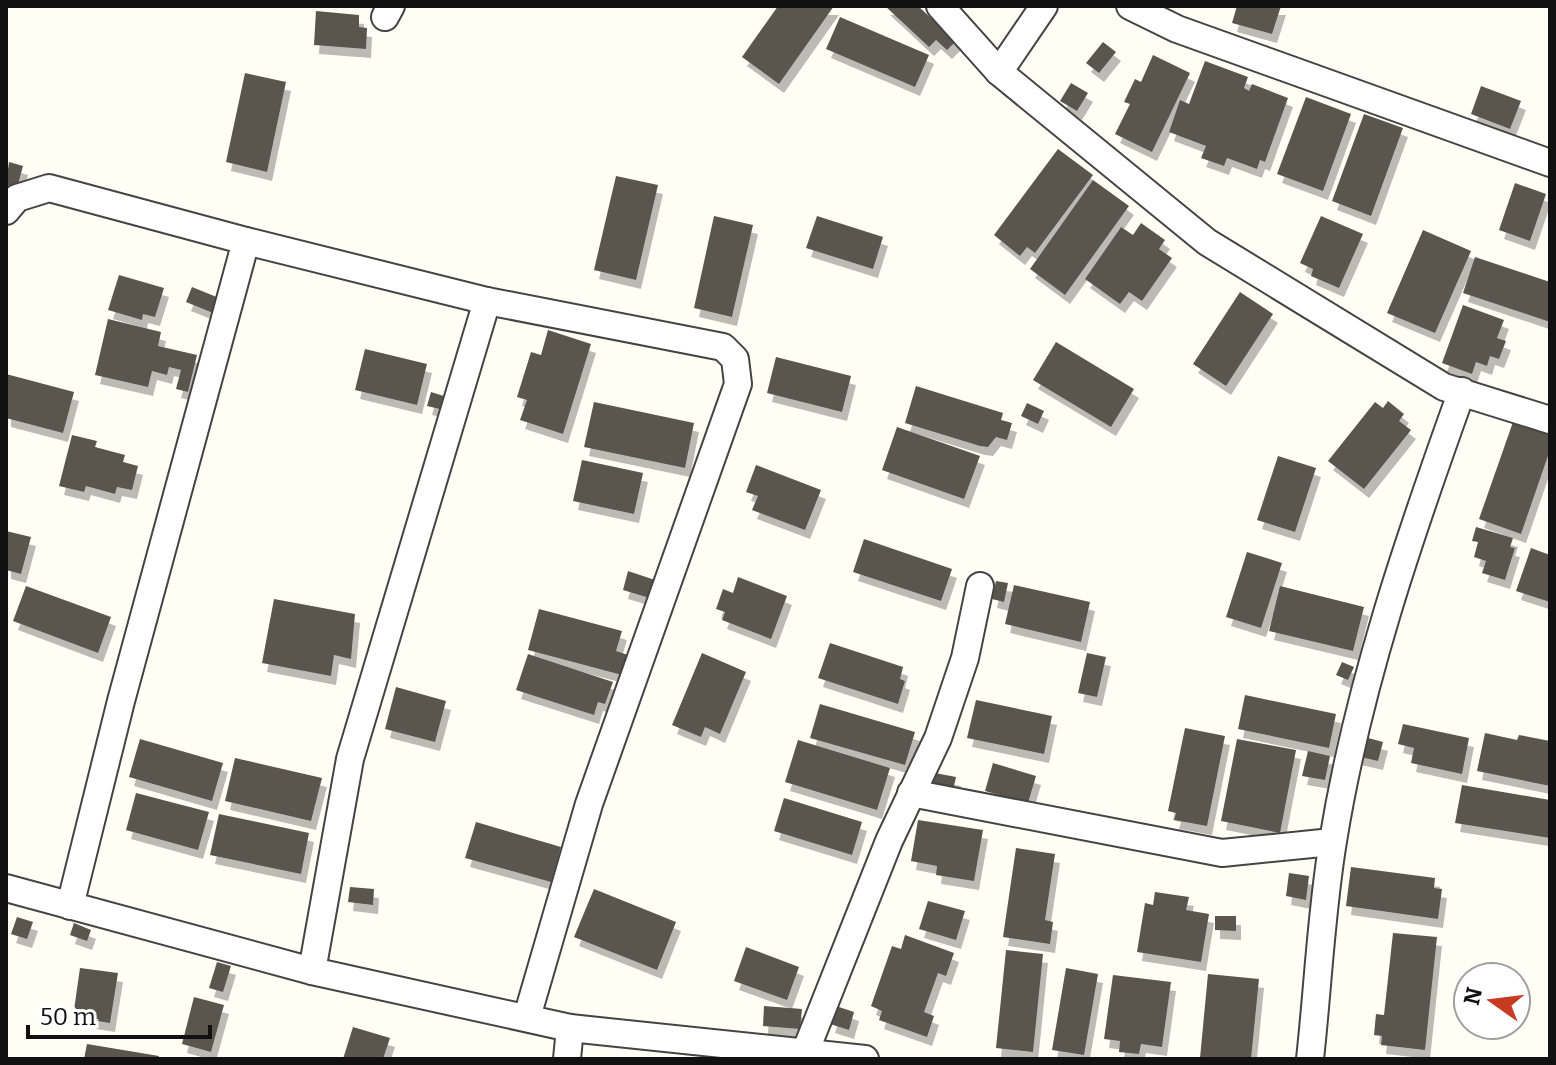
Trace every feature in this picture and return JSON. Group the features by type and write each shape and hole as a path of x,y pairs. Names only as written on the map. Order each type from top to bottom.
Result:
{"street":[{"path":"940,6 999,72 1207,242 1444,387 1550,420"},
{"path":"999,72 1044,6"},
{"path":"1130,6 1177,29 1550,163"},
{"path":"6,211 17,198 49,188 487,301 723,347 735,359 738,384 589,804 527,1017"},
{"path":"70,906 125,685 246,241"},
{"path":"312,971 350,759 487,301"},
{"path":"1310,1059 1332,842 1364,688 1412,532 1462,391"},
{"path":"806,1055 837,965 938,738 965,658 980,586"},
{"path":"911,793 1222,853 1332,842"},
{"path":"6,888 312,971 570,1028 865,1059"},
{"path":"567,1059 570,1028"}],"building":[{"path":"778,6 834,6 779,84 742,57"},
{"path":"885,6 918,6 956,41 947,50 936,40 929,47"},
{"path":"1237,6 1281,6 1272,34 1232,23"},
{"path":"316,11 359,15 359,27 367,28 366,49 314,45"},
{"path":"840,17 929,55 915,87 826,49"},
{"path":"1103,42 1116,52 1099,73 1086,63"},
{"path":"1153,55 1190,73 1152,152 1115,134 1130,104 1124,102 1135,79 1141,82"},
{"path":"1205,61 1248,77 1244,88 1249,91 1252,84 1288,98 1265,162 1260,160 1257,169 1227,158 1224,166 1201,158 1206,146 1169,132 1180,100 1189,104"},
{"path":"245,73 286,82 267,172 226,162"},
{"path":"1071,83 1088,93 1077,111 1060,101"},
{"path":"1481,86 1521,101 1510,129 1471,114"},
{"path":"1306,97 1351,114 1323,191 1277,174"},
{"path":"1364,114 1403,128 1371,216 1332,201"},
{"path":"1058,149 1093,175 1035,253 1027,247 1020,256 994,235"},
{"path":"9,162 23,166 17,188 6,185"},
{"path":"616,176 658,185 636,280 594,270"},
{"path":"1093,180 1129,206 1065,295 1030,269"},
{"path":"1515,183 1546,194 1530,241 1499,230"},
{"path":"714,216 753,225 732,317 694,308"},
{"path":"817,216 883,237 873,269 806,248"},
{"path":"1321,216 1363,234 1339,288 1311,276 1313,269 1300,263"},
{"path":"1141,223 1165,240 1159,249 1172,258 1142,301 1129,292 1120,304 1085,279 1121,227 1133,235"},
{"path":"1423,230 1471,251 1435,333 1387,313"},
{"path":"1475,257 1550,282 1550,322 1463,293"},
{"path":"119,275 164,288 155,317 143,314 142,320 108,310"},
{"path":"192,287 224,300 218,315 186,302"},
{"path":"1240,292 1273,314 1226,386 1193,364"},
{"path":"1463,305 1504,320 1497,338 1506,341 1499,359 1490,356 1487,366 1476,362 1472,374 1442,363"},
{"path":"108,319 161,332 158,346 197,355 188,392 176,389 181,370 169,367 167,375 152,371 148,387 95,375"},
{"path":"548,330 591,344 563,434 520,420 527,400 517,397 531,352 541,355"},
{"path":"1056,342 1134,389 1111,427 1033,380"},
{"path":"365,349 427,364 417,405 355,390"},
{"path":"776,357 851,376 842,412 767,393"},
{"path":"6,374 74,392 63,433 6,418"},
{"path":"916,386 1003,413 1001,420 1012,423 1007,440 996,437 988,447 980,446 905,423"},
{"path":"431,392 447,397 444,410 427,406"},
{"path":"1388,401 1404,414 1399,421 1411,430 1364,489 1328,461 1375,402 1383,408"},
{"path":"594,402 694,423 685,468 584,447"},
{"path":"1027,403 1044,411 1038,424 1021,416"},
{"path":"1513,422 1550,435 1550,450 1521,534 1479,519"},
{"path":"897,427 980,456 964,499 882,470"},
{"path":"72,435 97,441 95,447 125,455 123,462 138,466 132,490 117,487 115,494 86,486 84,492 59,486"},
{"path":"1278,456 1316,468 1295,532 1257,520"},
{"path":"582,460 643,473 634,514 573,501"},
{"path":"756,465 821,490 805,530 752,510 758,496 746,492"},
{"path":"1476,527 1513,538 1510,547 1515,548 1505,580 1482,573 1486,561 1474,557 1478,542 1472,541"},
{"path":"6,531 31,537 21,574 6,570"},
{"path":"864,539 952,569 941,601 853,572"},
{"path":"1531,548 1550,555 1550,602 1516,591"},
{"path":"1247,552 1282,563 1261,628 1226,617"},
{"path":"628,571 658,581 653,599 623,590"},
{"path":"738,577 787,596 771,639 722,620 725,612 716,609 723,589 733,593"},
{"path":"996,581 1008,583 1004,602 992,599"},
{"path":"1014,585 1090,602 1081,642 1005,624"},
{"path":"26,586 111,617 98,653 13,621"},
{"path":"1280,586 1364,607 1353,651 1269,631"},
{"path":"274,599 355,614 351,659 334,655 331,676 262,663"},
{"path":"539,609 622,631 616,651 628,655 622,675 528,650"},
{"path":"830,643 903,667 900,679 905,681 898,704 818,678"},
{"path":"702,653 746,672 720,734 705,727 701,737 672,725"},
{"path":"1087,653 1106,657 1097,697 1078,693"},
{"path":"528,654 613,682 605,704 598,702 594,715 516,690"},
{"path":"1342,662 1354,667 1348,680 1336,675"},
{"path":"396,687 446,701 435,742 385,729"},
{"path":"1245,695 1336,714 1329,748 1238,729"},
{"path":"976,700 1052,716 1044,754 967,738"},
{"path":"820,704 915,732 905,765 810,738"},
{"path":"1403,724 1469,738 1462,774 1411,763 1414,748 1398,744"},
{"path":"1185,728 1225,736 1207,826 1174,820 1176,813 1168,811"},
{"path":"1485,733 1517,740 1519,735 1550,741 1550,786 1477,771"},
{"path":"1361,736 1383,742 1378,761 1356,756"},
{"path":"140,739 223,763 212,801 129,777"},
{"path":"1237,739 1296,750 1280,833 1221,821"},
{"path":"798,740 890,768 877,810 785,782"},
{"path":"1308,751 1330,756 1325,780 1302,776"},
{"path":"235,758 322,778 311,821 225,801"},
{"path":"993,763 1036,776 1028,803 985,791"},
{"path":"935,773 956,777 953,791 933,787"},
{"path":"1462,785 1550,800 1550,838 1455,823"},
{"path":"136,793 209,812 198,850 126,830"},
{"path":"784,798 862,822 852,855 774,831"},
{"path":"219,814 309,833 301,874 210,855"},
{"path":"918,820 983,830 974,881 936,875 937,866 911,861"},
{"path":"476,822 561,847 551,882 465,858"},
{"path":"1016,848 1055,854 1045,920 1053,922 1050,944 1003,937"},
{"path":"1351,867 1435,878 1434,888 1442,889 1438,919 1346,906"},
{"path":"1289,873 1309,876 1306,900 1286,896"},
{"path":"350,887 374,889 373,905 348,902"},
{"path":"594,889 676,922 657,970 574,937"},
{"path":"1155,892 1189,897 1186,910 1209,914 1201,962 1137,952 1145,903 1153,905"},
{"path":"928,901 965,911 956,940 919,929"},
{"path":"1215,916 1236,916 1236,931 1215,930"},
{"path":"17,917 33,922 27,939 11,934"},
{"path":"74,923 91,930 87,941 70,935"},
{"path":"1393,933 1437,937 1425,1050 1381,1045 1382,1036 1374,1035 1376,1014 1384,1015"},
{"path":"905,935 954,953 946,976 938,973 924,1012 934,1016 927,1037 879,1020 882,1011 871,1006 892,946 901,949"},
{"path":"746,947 799,967 787,1000 734,981"},
{"path":"1006,950 1043,954 1033,1052 996,1048"},
{"path":"217,962 231,966 223,992 209,988"},
{"path":"80,968 118,973 110,1023 73,1017"},
{"path":"1066,968 1098,974 1084,1055 1052,1050"},
{"path":"1208,974 1259,979 1251,1059 1200,1058"},
{"path":"1113,975 1171,982 1162,1047 1141,1044 1139,1054 1119,1052 1120,1041 1104,1039"},
{"path":"194,997 224,1005 211,1052 182,1044"},
{"path":"764,1006 802,1009 800,1029 763,1026"},
{"path":"836,1006 854,1012 849,1030 830,1024"},
{"path":"353,1027 390,1038 383,1059 343,1059"},
{"path":"87,1044 159,1056 158,1059 84,1059"}]}
